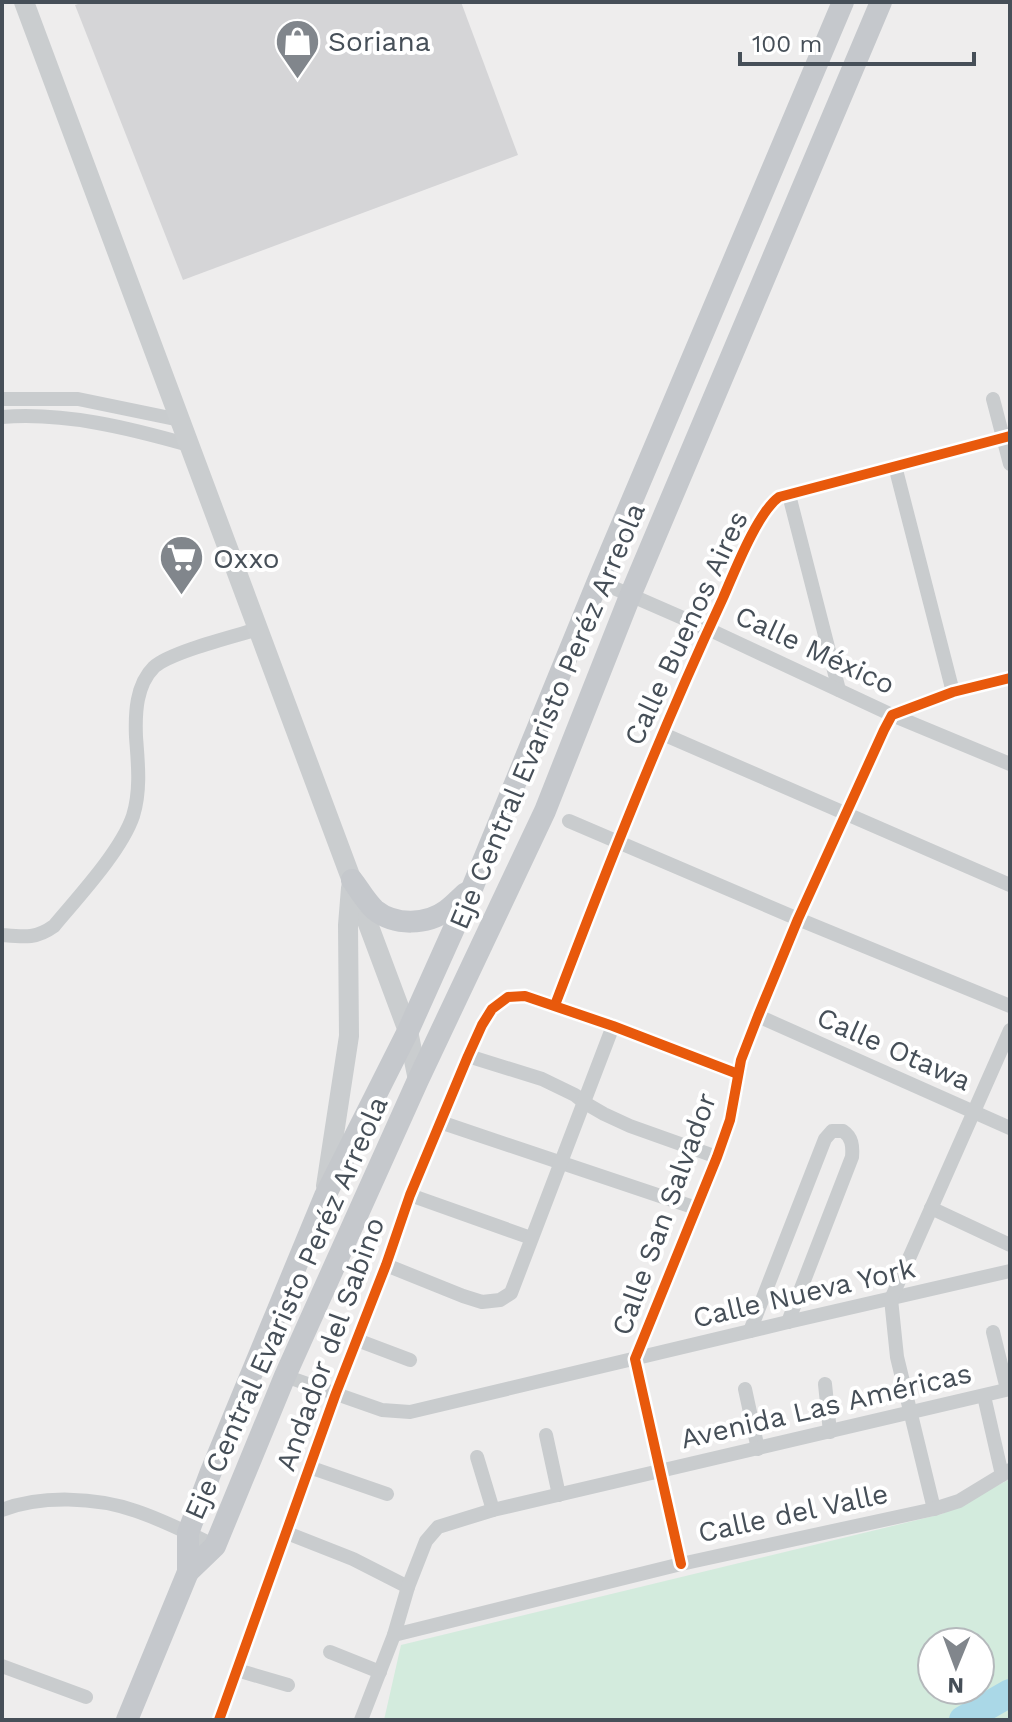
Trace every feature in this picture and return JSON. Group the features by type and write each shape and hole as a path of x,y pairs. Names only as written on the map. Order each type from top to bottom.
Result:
{"main road":[{"path":"24,2 408,1031 418,1080"},
{"name":"Eje Central Evaristo Peréz Arreola","path":"127,1720 188,1572 188,1533 210,1474 325,1196 408,1031 473,886 598,581 843,2"},
{"name":"Eje Central Evaristo Peréz Arreola","path":"188,1572 215,1546 285,1376 418,1080 545,811 630,596 881,2"},
{"path":"713,312 744,326"},
{"path":"352,880 373,909 388,918 419,922 445,912 473,886"},
{"path":"325,1196 349,1036 348,925 352,880"}],"street":[{"path":"2,399 78,399 180,420"},
{"path":"993,399 1006,437 1010,464"},
{"path":"2,417 74,419 189,445"},
{"name":"Calle Buenos Aires","path":"555,1005 618,841 708,629 772,502 779,497 1006,437"},
{"path":"895,466 953,692"},
{"path":"789,495 839,690"},
{"name":"Calle México","path":"598,581 892,715 1010,764"},
{"path":"2,935 33,936 54,926 116,848 128,827 139,780 136,705 155,666 181,653 258,629"},
{"path":"892,715 953,692 1010,678"},
{"name":"Calle San Salvador","path":"681,1564 635,1359 717,1157 730,1120 738,1074 758,1016 798,919 892,715"},
{"path":"663,734 1010,885"},
{"path":"569,821 1010,1006"},
{"name":"Andador del Sabino","path":"219,1720 410,1195 482,1025 492,1009 508,997 525,996 555,1005"},
{"path":"555,1005 738,1074"},
{"name":"Calle Otawa","path":"758,1016 1010,1128"},
{"path":"386,1265 482,1302 500,1300 511,1293 613,1026"},
{"path":"934,1509 897,1357 891,1299 1010,1030"},
{"path":"468,1056 542,1079 630,1126 717,1157"},
{"path":"440,1122 696,1208"},
{"path":"750,1331 825,1139 832,1131 843,1131 853,1147 852,1157 788,1322"},
{"path":"410,1195 531,1238"},
{"path":"931,1208 1010,1245"},
{"name":"Calle Nueva York","path":"285,1376 382,1410 410,1412 1010,1271"},
{"path":"993,1332 1009,1389"},
{"path":"357,1340 410,1360"},
{"path":"825,1384 830,1432"},
{"path":"745,1389 758,1449"},
{"name":"Avenida Las Américas","path":"361,1720 426,1541 438,1527 493,1510 1009,1389"},
{"path":"984,1396 1006,1472"},
{"path":"546,1435 559,1495"},
{"path":"477,1457 493,1510"},
{"path":"309,1467 387,1494"},
{"name":"Calle del Valle","path":"394,1635 681,1564 934,1509 959,1501 1006,1472"},
{"path":"2,1510 22,1502 48,1500 107,1504 134,1510 215,1546"},
{"path":"287,1533 353,1559 408,1587"},
{"path":"330,1652 380,1672"},
{"path":"2,1666 86,1697"},
{"path":"237,1670 288,1685"}],"green space":[{"path":"1010,1479 1010,1720 384,1720 401,1645 942,1514"}],"building":[{"name":"Soriana","path":"84,2 461,2 518,155 183,280 75,5"}],"waterway":[{"path":"963,1720 1010,1693"}],"cycle path":[{"path":"555,1005 678,698 747,544 771,505 779,497 1010,436"},
{"path":"681,1564 635,1359 717,1157 730,1120 741,1060 798,919 892,715 953,692 1010,678"},
{"path":"219,1720 410,1195 468,1056 492,1009 508,997 525,996 738,1074"}],"place":[{"name":"Soriana","path":"297,80"},
{"name":"Oxxo","path":"182,597"}]}
